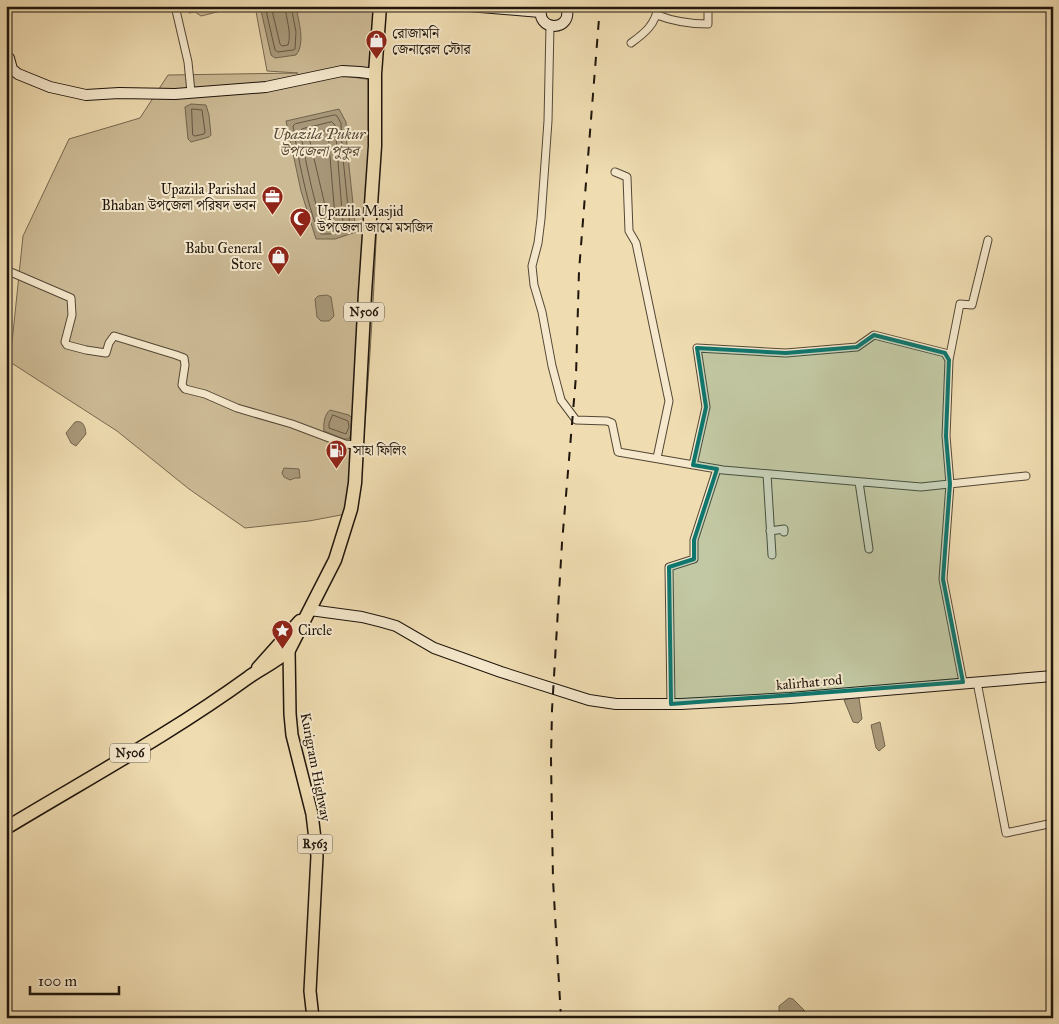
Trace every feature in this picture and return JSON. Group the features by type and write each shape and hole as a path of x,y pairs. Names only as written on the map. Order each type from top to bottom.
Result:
{"highway":[{"name":"N506","path":"6,828 201,710 252,675 282,648 310,610 335,560 344,536 353,500 375,146 376,74 380,6"}],"main road":[{"name":"Kurigram Highway","path":"282,648 290,672 292,735 312,814 317,856 310,991 313,1018"}],"street":[{"path":"175,6 188,62 191,92"},
{"path":"468,6 541,9 543,21 550,26 559,26 566,20 568,11 566,6"},
{"path":"631,43 647,32 657,14 658,6"},
{"path":"657,14 676,22 708,24 708,6"},
{"path":"550,26 548,120 541,219 538,243 532,266 534,285 542,312 552,366 561,400 576,420 607,421 612,423 618,452 717,469 920,487 1026,476"},
{"path":"6,56 9,58 12,70 18,74 50,87 86,95 119,92 157,94 266,87 342,71 376,74"},
{"path":"615,172 627,177 629,231 636,243 669,401 657,458"},
{"path":"963,682 943,579 950,484 946,436 949,360 960,304 972,305 988,240"},
{"path":"6,270 71,298 72,315 65,342 67,345 106,353 109,343 114,336 184,358 182,386 185,389 206,394 237,408 292,424 338,442 357,445"},
{"path":"692,465 706,407 697,348 786,353 857,347 874,335 945,354 949,360"},
{"path":"670,704 669,567 694,559 694,540 717,469"},
{"path":"767,474 772,555"},
{"path":"859,482 868,549"},
{"path":"770,531 784,530 784,532"},
{"name":"kalirhat rod","path":"310,610 362,617 396,626 434,648 568,694 588,700 616,704 670,704 790,698 963,682 1053,676"},
{"path":"977,682 1006,833 1053,823"}],"highlighted area":[{"path":"874,335 945,353 949,360 946,436 950,484 943,579 963,682 671,704 669,567 694,559 694,540 717,469 693,465 706,407 697,348 786,353 857,347"}],"shaded area":[{"path":"189,6 237,7 201,16 195,12 189,13"},
{"path":"255,6 382,6 379,68 329,74 380,81 373,297 357,512 309,521 245,528 189,489 117,431 10,362 23,236 69,139 140,118 168,75 298,73 267,71"}],"water":[{"path":"260,6 296,6 301,38 296,55 275,58 271,55"},
{"path":"191,104 206,105 211,135 191,142 188,139 185,107"},
{"name":"Upazila Pukur উপজেলা পুকুর","path":"339,109 346,122 356,232 335,239 316,239 301,191 286,121"},
{"path":"327,295 331,297 334,316 329,321 321,321 317,317 315,299 318,296"},
{"path":"330,410 349,415 353,419 349,439 344,439 324,431 325,419"},
{"path":"75,422 82,423 86,434 76,446 71,443 66,433"},
{"path":"284,468 299,469 300,478 290,480 284,477 282,473"},
{"path":"855,697 859,698 862,719 858,723 853,722 844,700"},
{"path":"880,722 885,746 879,751 876,748 871,725"},
{"path":"789,998 793,999 804,1010 805,1016 793,1018 781,1015 779,1006"}],"railway":[{"path":"561,1018 553,880 552,710 562,543 576,376 579,271 600,6"}],"place":[{"name":"রোজামনি জেনারেল স্টোর","path":"376,60"},
{"name":"Upazila Parishad Bhaban উপজেলা পরিষদ ভবন","path":"272,216"},
{"name":"Upazila Masjid উপজেলা জামে মসজিদ","path":"301,238"},
{"name":"Babu General Store","path":"278,275"},
{"name":"সাহা ফিলিং","path":"337,469"},
{"name":"Circle","path":"282,649"}]}
